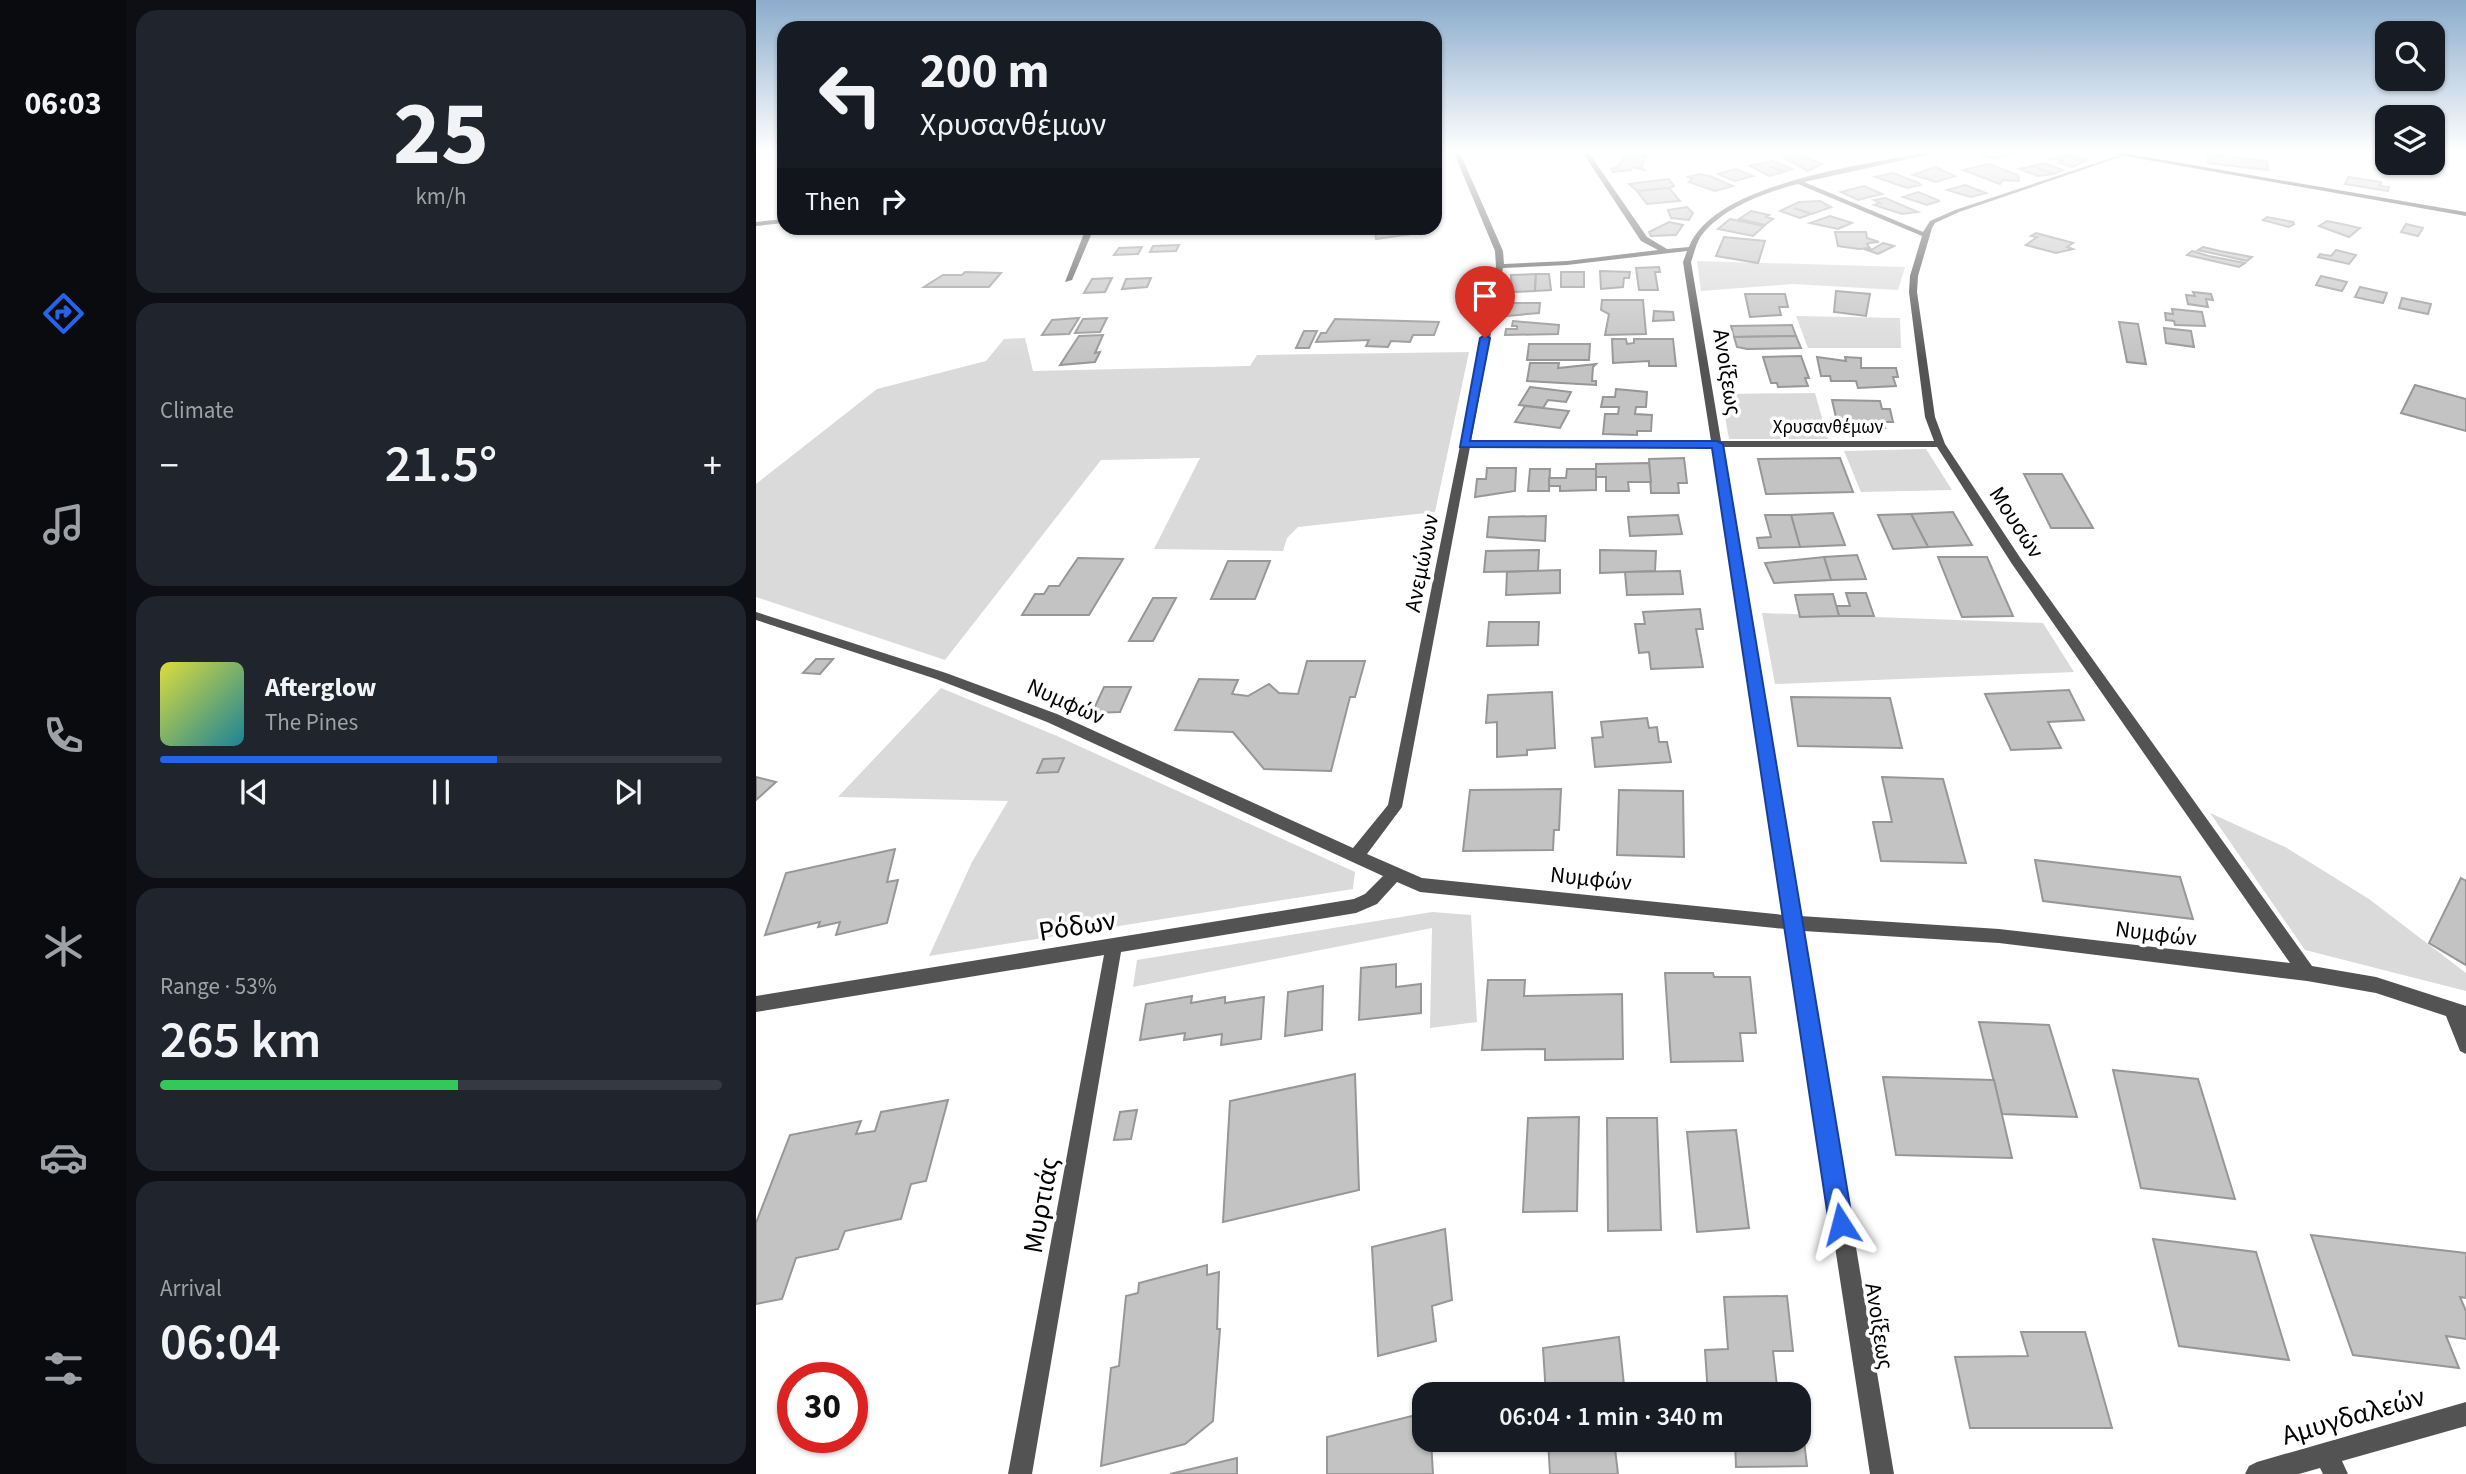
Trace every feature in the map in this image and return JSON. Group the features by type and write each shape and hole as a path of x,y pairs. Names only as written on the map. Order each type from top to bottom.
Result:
{"street":[{"path":"756,224 777,222"},
{"path":"1486,222 1499,251 1500,266 1567,263 1688,249 1712,222"},
{"path":"1632,222 1644,239 1666,252"},
{"path":"1893,222 1924,235 1932,222"},
{"path":"1068,280 1087,235"},
{"name":"Μουσών","path":"1924,235 1913,292 1930,416 1940,444 2016,561 2307,973"},
{"name":"Ανοίξεως","path":"1688,249 1687,262 1882,1474"},
{"name":"Ανεμώνων","path":"1356,856 1395,807 1500,266"},
{"name":"Χρυσανθέμων","path":"1464,444 1940,444"},
{"name":"Νυμφών","path":"756,616 1018,705 1394,875 1438,888 1794,923 1998,936 2307,973 2376,985 2459,1011"},
{"name":"Ρόδων","path":"756,1004 1356,906 1371,899 1394,875"},
{"name":"Μυρτιάς","path":"1020,1474 1114,946"},
{"path":"2459,1011 2466,1045"},
{"name":"Αμυγδαλεών","path":"2257,1474 2331,1464 2466,1414"}],"shaded area":[{"path":"1697,261 1905,267 1898,290 1793,284 1701,291"},
{"path":"1796,316 1900,318 1901,348 1808,348"},
{"path":"1025,338 1033,371 1250,366 1257,355 1469,352 1435,512 1298,527 1287,538 1283,551 1154,549 1200,458 1101,460 945,660 756,597 756,484 877,389 986,361 1004,339"},
{"path":"1815,393 1828,439 1729,439 1721,394"},
{"path":"1926,449 1952,490 1861,492 1844,451"},
{"path":"1762,613 2043,623 2074,672 1775,684"},
{"path":"941,688 1057,736 1355,872 1353,889 929,956 972,862 1008,801 838,797"},
{"path":"2210,813 2285,847 2369,899 2466,973 2466,991 2305,950"},
{"path":"1432,912 1471,915 1477,1022 1430,1028 1432,928 1133,987 1137,960"}],"building":[{"path":"1669,222 1683,225 1676,235 1651,236 1649,232"},
{"path":"1727,222 1764,226 1753,236 1718,229"},
{"path":"1848,222 1852,223 1838,229 1810,223"},
{"path":"2270,222 2293,222 2289,227"},
{"path":"2331,222 2360,228 2349,237 2319,226"},
{"path":"2406,224 2423,228 2418,236 2401,232"},
{"path":"1835,232 1866,232 1867,238 1879,242 1867,244 1870,248 1838,246"},
{"path":"2036,233 2073,243 2067,247 2073,249 2056,253 2026,245 2037,237 2031,236"},
{"path":"1376,235 1405,235 1376,239"},
{"path":"1724,237 1765,241 1758,263 1716,256"},
{"path":"1883,243 1894,246 1878,254 1864,249 1871,250"},
{"path":"1179,245 1176,251 1150,252 1153,246"},
{"path":"1142,247 1138,254 1114,255 1119,248"},
{"path":"2203,247 2252,257 2247,261 2198,250"},
{"path":"2336,250 2356,255 2349,264 2318,257 2320,254 2331,256"},
{"path":"2192,251 2245,263 2239,267 2187,255"},
{"path":"1659,267 1660,272 1655,272 1658,290 1639,290 1636,268"},
{"path":"1600,271 1630,272 1629,278 1624,278 1623,287 1601,289"},
{"path":"965,272 1001,273 989,287 924,287 943,275 962,275"},
{"path":"1561,272 1584,272 1584,287 1561,287"},
{"path":"1536,274 1535,291 1512,292 1511,275"},
{"path":"1536,274 1549,274 1551,290 1535,291"},
{"path":"2321,276 2347,282 2342,291 2316,285"},
{"path":"1112,278 1105,292 1084,293 1092,279"},
{"path":"1151,278 1147,287 1122,289 1126,279"},
{"path":"2360,287 2387,293 2383,303 2355,297"},
{"path":"1836,291 1870,294 1866,316 1834,312"},
{"path":"2193,292 2211,294 2213,300 2206,299 2208,307 2188,304 2186,295 2195,296"},
{"path":"1745,294 1785,294 1788,307 1779,307 1781,315 1750,317"},
{"path":"2402,298 2431,304 2428,314 2399,308"},
{"path":"1602,300 1643,300 1646,334 1605,335 1609,314 1601,310"},
{"path":"1502,303 1540,303 1539,313 1506,316 1507,313 1500,313"},
{"path":"2172,309 2202,312 2205,326 2175,325 2174,321 2166,320 2165,313 2173,314"},
{"path":"1654,311 1673,312 1674,320 1653,321"},
{"path":"1079,318 1069,334 1042,335 1052,320"},
{"path":"1107,318 1100,332 1075,333 1083,319"},
{"path":"1335,319 1439,322 1434,335 1413,335 1410,342 1391,341 1388,347 1366,346 1369,340 1316,342"},
{"path":"1513,321 1559,325 1558,334 1505,335 1506,329 1517,329 1517,326 1512,326"},
{"path":"2119,322 2138,324 2146,364 2127,362"},
{"path":"1792,325 1796,336 1734,337 1731,326"},
{"path":"2164,328 2191,331 2194,347 2166,343"},
{"path":"1304,331 1317,331 1309,348 1296,348"},
{"path":"1103,335 1095,353 1100,352 1095,362 1060,365 1079,336"},
{"path":"1796,336 1801,348 1747,349 1737,347 1734,337"},
{"path":"1612,339 1626,339 1627,344 1634,343 1634,339 1673,339 1676,366 1649,366 1649,361 1613,363"},
{"path":"1529,344 1590,344 1589,360 1527,360"},
{"path":"1801,356 1809,378 1805,378 1808,386 1778,387 1777,383 1771,383 1763,357"},
{"path":"1817,357 1846,361 1845,357 1861,358 1861,368 1896,368 1898,377 1893,377 1896,386 1858,388 1856,381 1831,381 1830,376 1821,376"},
{"path":"1530,363 1559,363 1558,368 1596,364 1593,367 1592,381 1596,381 1596,385 1527,381"},
{"path":"2415,385 2466,399 2466,431 2401,413"},
{"path":"1530,387 1571,392 1566,402 1548,400 1543,408 1519,405"},
{"path":"1616,389 1647,392 1646,407 1636,407 1635,414 1652,415 1651,431 1637,431 1637,435 1603,434 1605,414 1618,414 1619,407 1601,407 1603,397 1615,397"},
{"path":"1832,400 1880,401 1882,409 1890,409 1893,422 1883,422 1885,428 1838,426"},
{"path":"1525,406 1569,411 1560,428 1515,422"},
{"path":"1684,458 1687,483 1678,483 1679,493 1651,493 1649,459"},
{"path":"1840,458 1853,492 1766,494 1758,459"},
{"path":"1649,463 1651,482 1628,482 1629,491 1606,491 1606,477 1596,477 1596,464"},
{"path":"1487,468 1516,468 1515,491 1475,497 1477,479 1486,479"},
{"path":"1530,469 1550,469 1549,491 1528,491"},
{"path":"1567,469 1596,469 1596,490 1560,491 1560,486 1549,486 1549,478 1566,478"},
{"path":"2024,474 2062,474 2093,528 2051,528"},
{"path":"1953,512 1972,545 1928,547 1911,514"},
{"path":"1833,513 1845,545 1800,547 1791,515"},
{"path":"1911,514 1928,547 1893,549 1878,515"},
{"path":"1678,515 1682,534 1630,536 1628,517"},
{"path":"1765,515 1791,515 1800,547 1759,548 1757,538 1771,537"},
{"path":"1546,516 1545,541 1487,537 1489,517"},
{"path":"1539,550 1538,571 1484,572 1486,551"},
{"path":"1600,550 1656,551 1655,571 1600,573"},
{"path":"1857,555 1866,579 1831,580 1824,557"},
{"path":"1824,557 1831,580 1774,583 1765,563"},
{"path":"1938,557 1987,557 2013,616 1962,617"},
{"path":"1078,558 1123,559 1089,615 1022,615 1035,594 1044,594 1049,586 1059,586"},
{"path":"1228,561 1270,561 1255,599 1211,599"},
{"path":"1560,570 1560,593 1506,595 1507,572"},
{"path":"1680,571 1683,594 1627,595 1625,572"},
{"path":"1846,593 1866,593 1874,616 1839,616 1836,606 1850,606"},
{"path":"1833,594 1839,616 1800,617 1795,595"},
{"path":"1153,598 1176,598 1153,641 1129,641"},
{"path":"1700,609 1703,629 1696,629 1703,667 1651,669 1649,652 1639,653 1635,624 1645,624 1643,612"},
{"path":"1489,622 1539,622 1538,645 1487,646"},
{"path":"816,659 833,659 820,674 803,673"},
{"path":"1307,661 1365,661 1355,697 1350,697 1331,771 1264,769 1233,732 1175,730 1199,679 1238,680 1232,694 1248,696 1269,684 1279,693 1298,694"},
{"path":"1104,687 1131,687 1120,712 1092,713"},
{"path":"2069,690 2084,720 2048,722 2061,748 2011,750 1985,694"},
{"path":"1552,692 1555,748 1527,750 1527,755 1497,757 1497,722 1486,723 1488,695"},
{"path":"1791,697 1890,698 1902,748 1798,746"},
{"path":"1647,718 1649,728 1657,727 1659,742 1667,742 1671,762 1595,767 1592,738 1603,737 1601,722"},
{"path":"1064,758 1058,772 1037,773 1043,759"},
{"path":"756,777 776,782 756,800"},
{"path":"1882,777 1943,779 1966,863 1881,861 1873,822 1892,822"},
{"path":"1561,789 1559,830 1554,830 1553,850 1463,851 1470,790"},
{"path":"1619,790 1683,791 1684,857 1617,855"},
{"path":"895,849 887,882 898,880 887,923 836,935 840,922 818,927 820,922 765,935 786,873"},
{"path":"2035,860 2180,877 2193,919 2043,901"},
{"path":"2461,878 2466,881 2466,965 2429,943"},
{"path":"1396,964 1396,987 1421,984 1421,1013 1359,1020 1361,968"},
{"path":"1665,973 1713,973 1714,977 1750,977 1756,1033 1740,1033 1743,1061 1671,1062"},
{"path":"1488,980 1525,980 1524,996 1622,994 1623,1059 1545,1060 1545,1049 1482,1050"},
{"path":"1323,986 1322,1030 1285,1036 1288,992"},
{"path":"1192,996 1191,1003 1225,997 1225,1003 1264,997 1261,1039 1221,1045 1222,1034 1184,1040 1185,1033 1140,1040 1146,1004"},
{"path":"1979,1022 2049,1025 2077,1117 2002,1114"},
{"path":"2113,1070 2198,1079 2235,1199 2141,1188"},
{"path":"1355,1074 1359,1190 1223,1222 1230,1101"},
{"path":"1883,1077 1994,1080 2012,1158 1896,1155"},
{"path":"948,1100 926,1181 911,1184 901,1219 845,1231 838,1249 796,1258 782,1299 756,1304 756,1223 790,1135 861,1121 856,1134 875,1131 881,1112"},
{"path":"1137,1110 1131,1139 1114,1140 1120,1112"},
{"path":"1579,1117 1577,1211 1523,1212 1528,1118"},
{"path":"1607,1118 1657,1118 1661,1230 1608,1231"},
{"path":"1736,1130 1749,1228 1697,1232 1687,1132"},
{"path":"1445,1229 1452,1300 1432,1306 1436,1341 1378,1356 1372,1247"},
{"path":"2311,1235 2466,1253 2466,1298 2460,1297 2466,1311 2466,1339 2446,1336 2459,1368 2353,1355"},
{"path":"2153,1239 2256,1252 2289,1360 2179,1346"},
{"path":"1207,1265 1207,1275 1219,1272 1217,1329 1220,1329 1213,1421 1185,1444 1101,1466 1111,1368 1119,1366 1126,1296 1138,1293 1139,1283"},
{"path":"1787,1296 1793,1351 1773,1351 1777,1382 1707,1382 1705,1350 1728,1349 1724,1297"},
{"path":"2021,1332 2085,1332 2112,1428 1970,1428 1955,1357 2028,1356"},
{"path":"1619,1337 1624,1382 1545,1382 1543,1348"},
{"path":"1412,1416 1412,1452 1432,1452 1433,1474 1327,1474 1327,1437"},
{"path":"1549,1452 1615,1452 1618,1474 1550,1474"},
{"path":"1735,1452 1805,1452 1807,1466 1736,1467"},
{"path":"1237,1458 1237,1474 1170,1474"}],"route":[{"path":"1485,338 1464,444 1717,444 1841,1224"}]}
